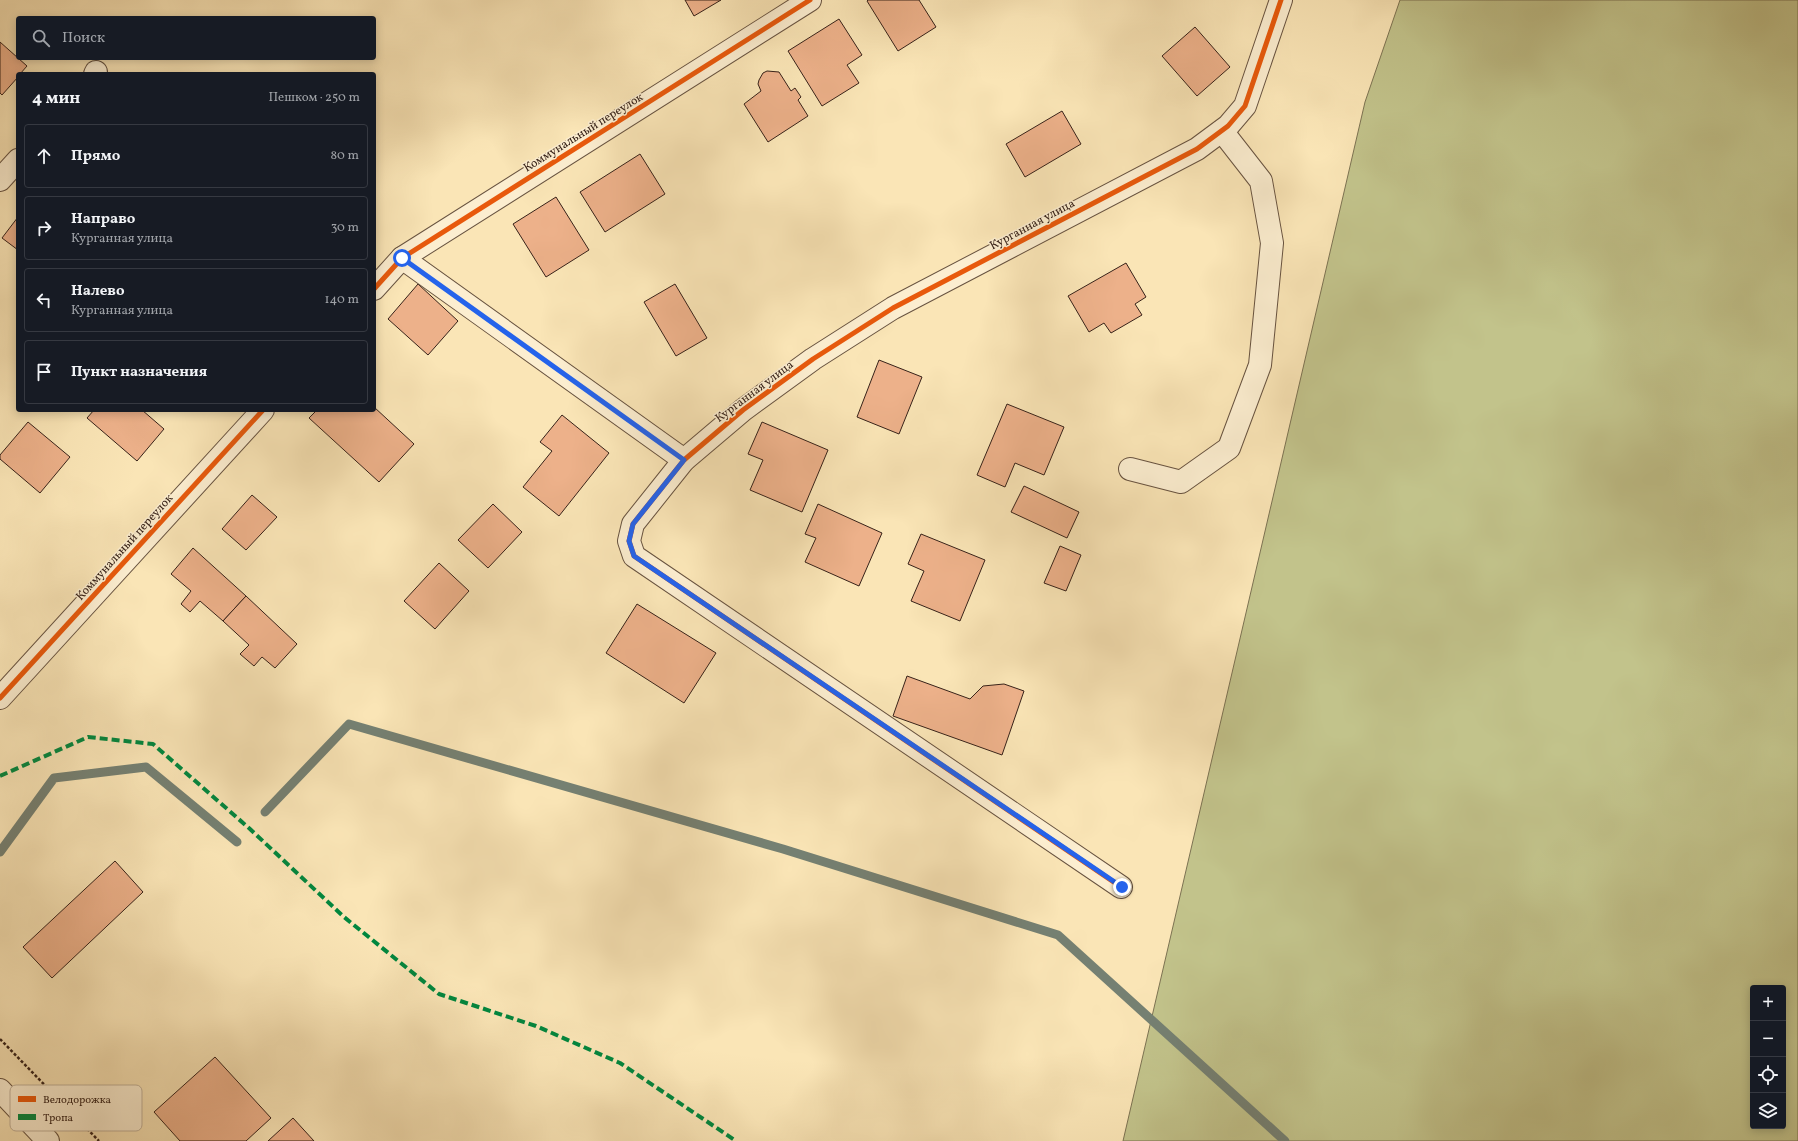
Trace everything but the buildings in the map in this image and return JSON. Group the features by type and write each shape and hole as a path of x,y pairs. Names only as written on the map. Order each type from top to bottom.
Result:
{"street":[{"name":"Коммунальный переулок","path":"376,287 402,258 810,0"},
{"name":"Курганная улица","path":"1122,887 634,556 629,541 633,524 684,460 742,410 813,359 893,308 1197,149 1222,131 1245,106 1281,0"},
{"path":"1130,469 1181,482 1229,448 1260,366 1272,243 1261,181 1222,131"},
{"path":"0,180 16,162"},
{"path":"402,258 684,460"},
{"name":"Коммунальный переулок","path":"0,698 262,412"},
{"path":"0,1090 10,1101"},
{"path":"39,1131 48,1141"}],"path":[{"path":"0,1039 45,1085"},
{"path":"89,1131 99,1141"}],"green space":[{"path":"1400,0 1798,0 1798,1141 1123,1141 1365,102"}],"waterway":[{"path":"265,812 349,724 783,849 1058,935 1285,1141"},
{"path":"0,852 54,778 146,767 237,842"}],"marked path":[{"path":"0,776 88,737 153,744 250,829 344,917 439,994 536,1026 620,1063 736,1141"}],"cycle path":[{"path":"376,287 402,258 810,0"},
{"path":"1121,887 634,556 629,541 633,524 684,460 743,410 813,359 893,308 1197,149 1228,126 1245,106 1281,0"},
{"path":"0,698 261,412"}],"route":[{"path":"402,258 684,460 633,524 629,541 634,556 1122,887"}]}
